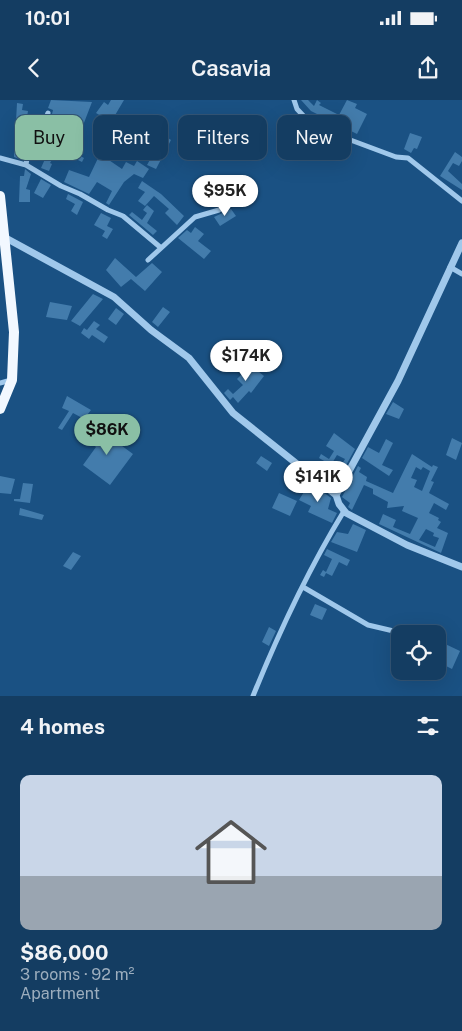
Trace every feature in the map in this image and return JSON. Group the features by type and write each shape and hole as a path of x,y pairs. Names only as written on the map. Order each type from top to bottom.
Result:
{"highway":[{"path":"0,196 14,332 12,380 0,409"}],"street":[{"path":"294,100 297,109 313,126 396,157 408,158 462,201"},
{"path":"26,165 29,145 40,126 43,126 48,113"},
{"path":"0,158 26,165 61,186 123,216 160,247"},
{"path":"148,260 195,217 219,210"},
{"path":"4,237 114,297 151,330 190,358 233,413 336,495 344,510 407,545 462,567"},
{"path":"336,495 398,381 462,243"},
{"path":"450,267 462,274"},
{"path":"0,383 12,380"},
{"path":"253,696 275,642 320,550 344,510"},
{"path":"303,587 368,625 391,630"}],"building":[{"path":"51,100 92,102 83,125 83,115 52,115 53,110 48,108"},
{"path":"111,100 124,100 115,115 99,115 96,113 104,102 108,105"},
{"path":"301,100 308,100 314,106 317,100 321,103 319,105 339,115 319,115 311,111"},
{"path":"347,100 357,104 355,108 367,114 357,134 351,131 351,115 339,115"},
{"path":"17,103 23,104 22,110 28,111 27,115 16,115"},
{"path":"14,131 15,157 14,157"},
{"path":"410,133 422,137 417,149 414,148 411,153 404,149"},
{"path":"455,152 462,157 462,161 459,166 453,163 448,171 462,184 462,190 440,176"},
{"path":"45,160 52,160 49,171 41,168"},
{"path":"97,160 109,160 122,169 126,162 134,166 137,161 149,169 143,178 134,174 124,182 109,205 106,203 112,191 97,182 89,194 64,182 69,170 89,177"},
{"path":"150,160 161,160 156,169 147,165"},
{"path":"25,169 31,174 26,189 30,190 30,202 19,202 20,176 24,176"},
{"path":"41,179 51,185 43,198 34,193"},
{"path":"142,181 161,194 184,216 177,225 165,213 169,209 154,196 145,206 138,201 145,192 138,188"},
{"path":"68,194 83,202 77,215 71,211 75,204 66,199"},
{"path":"147,205 154,211 147,223 157,231 153,235 129,215 132,212 142,220 147,213 143,210"},
{"path":"231,209 236,216 220,226 214,217"},
{"path":"101,213 111,218 107,226 113,229 107,239 102,236 105,231 94,225"},
{"path":"195,227 204,234 198,241 211,251 204,259 178,238 187,230 191,233"},
{"path":"115,258 136,277 152,263 162,272 145,291 131,279 121,287 106,270"},
{"path":"93,294 103,299 80,326 71,321"},
{"path":"50,302 72,306 67,320 46,317"},
{"path":"163,307 170,312 158,327 152,322"},
{"path":"116,308 124,314 116,325 108,319"},
{"path":"94,321 100,325 96,329 108,337 104,343 92,335 89,339 81,333 84,328 87,330"},
{"path":"246,361 264,376 251,393 249,391 238,403 233,397 230,400 224,393 228,389 233,394 243,385 237,379 245,371 241,367"},
{"path":"67,396 91,410 84,419 73,413 62,430 58,428 69,411 62,408"},
{"path":"393,402 404,409 399,419 386,414"},
{"path":"103,422 108,426 103,432 133,454 110,485 83,465 96,447 88,440"},
{"path":"334,433 355,449 344,469 341,466 345,459 337,455 331,465 319,458 321,454 329,459 334,451 326,446"},
{"path":"452,438 462,443 456,460 446,455"},
{"path":"386,439 393,443 382,465 393,470 389,476 362,458 368,447 379,453"},
{"path":"412,454 432,467 433,465 438,467 431,481 434,482 429,493 449,504 446,510 434,503 429,513 439,518 438,520 441,522 437,528 448,533 441,553 379,524 383,514 396,520 393,527 410,534 418,518 402,511 404,506 387,508 388,502 373,494 373,489 364,485 352,510 348,507 350,503 342,497 358,466 361,468 359,472 367,477 366,481 393,493","holes":["416,467 421,470 423,467 430,471 422,491 414,487 417,480 411,478","426,529 434,533 433,536 439,538 435,547 419,540"]},
{"path":"261,456 272,463 267,471 256,463"},
{"path":"314,463 340,476 334,487 311,468"},
{"path":"0,476 15,479 11,494 0,493"},
{"path":"310,482 331,498 328,509 337,513 332,523 308,512 311,506 299,500"},
{"path":"23,483 33,484 30,503 14,501 14,499 20,499"},
{"path":"279,493 297,501 290,516 272,508"},
{"path":"20,508 44,515 42,520 19,515"},
{"path":"353,524 366,530 357,552 331,542 337,532 348,534"},
{"path":"327,549 350,560 347,566 339,562 332,576 326,573 324,577 320,575 323,570 326,572 332,559 324,555"},
{"path":"73,552 81,556 71,570 63,566"},
{"path":"315,604 327,609 322,620 310,615"},
{"path":"269,627 276,631 269,646 262,642"},
{"path":"446,644 460,651 452,669 446,666"}]}
